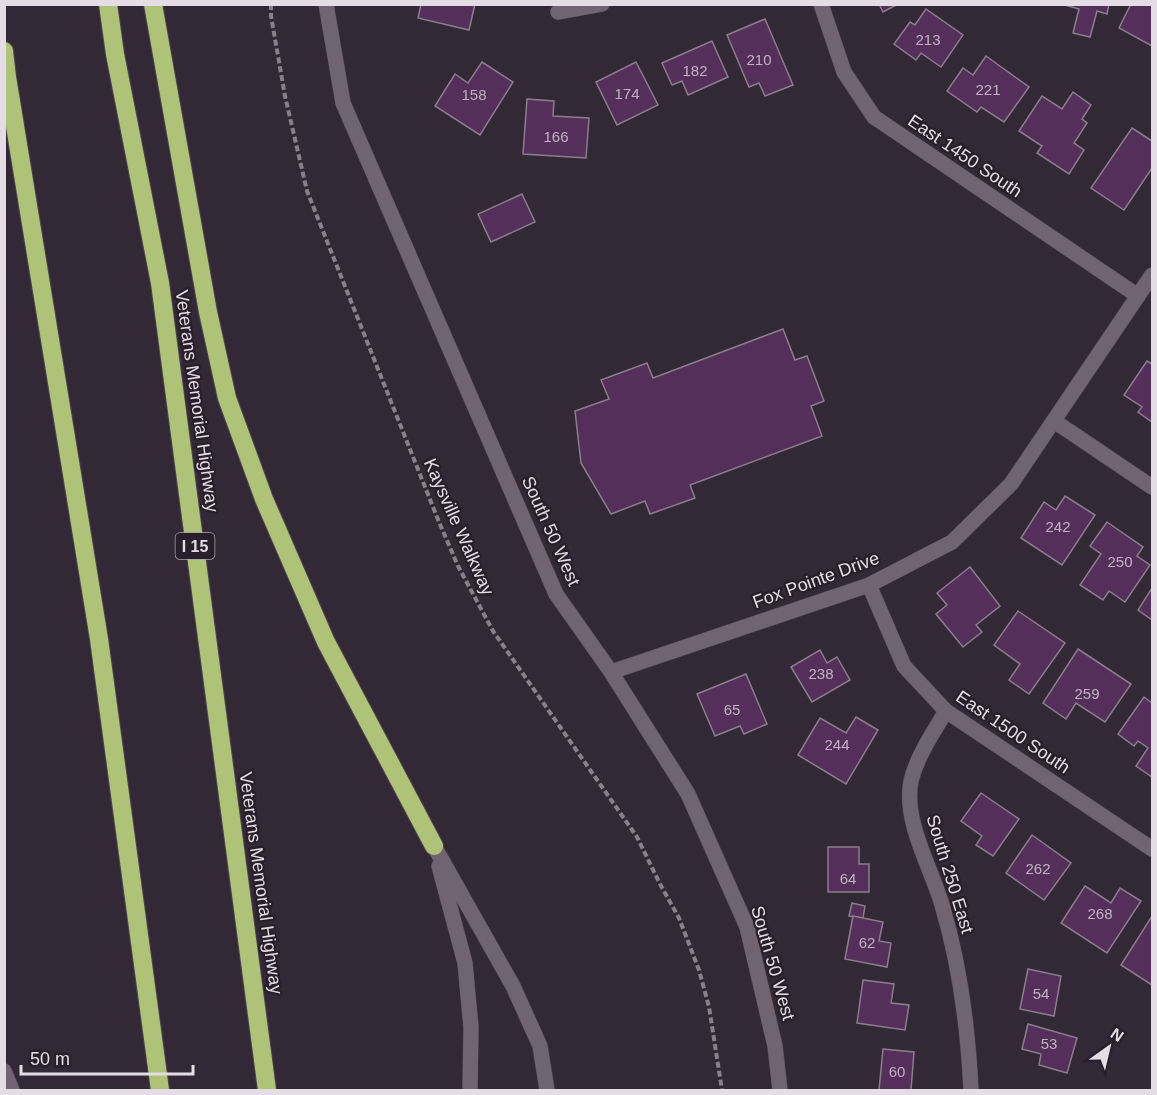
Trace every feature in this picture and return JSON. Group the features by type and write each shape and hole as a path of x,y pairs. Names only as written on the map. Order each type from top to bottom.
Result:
{"highway":[{"name":"Veterans Memorial Highway","path":"108,4 117,65 160,282 267,1090"},
{"path":"153,4 208,312 227,398 264,499 326,642 434,846"},
{"path":"4,51 99,639 160,1090"}],"street":[{"name":"South 50 West","path":"326,4 343,103 556,594 611,672 688,794 747,927 775,1046 780,1090"},
{"path":"558,12 602,4"},
{"name":"East 1450 South","path":"821,4 844,72 874,117 1138,296"},
{"name":"Fox Pointe Drive","path":"611,672 869,585 952,542 1011,484 1152,275"},
{"path":"1054,421 1152,487"},
{"name":"East 1500 South","path":"869,585 904,666 946,711 1152,849"},
{"name":"South 250 East","path":"946,711 924,749 911,782 911,821 942,904 960,981 969,1050 970,1090"},
{"path":"434,846 465,963 471,1028 470,1090"},
{"path":"434,846 513,986 540,1046 547,1090"},
{"path":"4,1071 12,1090"}],"path":[{"name":"Kaysville Walkway","path":"272,4 271,16 285,96 307,191 447,540 458,566 493,631 637,837 679,918 699,970 709,1007 722,1090"}],"building":[{"path":"421,4 475,4 469,30 418,18"},
{"path":"879,4 898,4 883,12"},
{"path":"1061,4 1109,4 1107,14 1097,11 1090,37 1073,33 1079,9"},
{"path":"1131,4 1152,4 1152,46 1119,28"},
{"path":"926,9 963,35 941,67 921,53 916,60 894,44 910,22 915,25"},
{"path":"765,19 793,85 765,96 759,83 749,87 727,35"},
{"path":"712,41 728,77 688,95 682,81 672,85 662,63"},
{"path":"986,56 1029,87 1004,122 981,107 977,112 947,91 963,68 973,75"},
{"path":"482,62 513,82 480,135 435,106 455,74 468,83"},
{"path":"636,62 658,105 617,125 596,82"},
{"path":"1073,92 1091,105 1082,119 1087,123 1074,143 1084,150 1069,174 1037,153 1042,146 1019,131 1042,96 1062,109"},
{"path":"527,99 554,101 553,116 589,118 586,158 523,154"},
{"path":"1132,128 1152,141 1152,168 1124,210 1091,188"},
{"path":"522,194 535,222 491,242 478,214"},
{"path":"783,329 795,360 807,356 824,401 811,406 822,436 690,485 695,498 650,514 645,501 611,514 581,463 575,411 609,399 601,380 647,363 653,378"},
{"path":"1147,361 1152,364 1152,422 1138,412 1142,407 1124,395"},
{"path":"1065,496 1095,515 1062,565 1021,538 1044,502 1056,510"},
{"path":"1107,522 1143,547 1137,556 1150,565 1125,602 1109,591 1103,600 1080,585 1101,554 1090,546"},
{"path":"970,567 1000,606 976,625 982,632 963,647 936,614 947,605 937,593"},
{"path":"1152,588 1152,620 1138,610"},
{"path":"1018,611 1065,643 1029,694 1009,680 1020,664 994,645"},
{"path":"1078,649 1131,684 1105,722 1076,703 1066,719 1043,703"},
{"path":"820,650 827,663 837,657 850,680 812,702 791,667"},
{"path":"746,674 767,724 744,734 740,726 715,736 697,694"},
{"path":"1144,697 1152,703 1152,777 1136,766 1148,748 1138,741 1134,746 1118,734"},
{"path":"856,717 878,730 846,784 798,755 820,718 846,733"},
{"path":"981,793 1019,819 993,856 976,845 982,836 961,821"},
{"path":"1032,835 1071,863 1044,900 1006,873"},
{"path":"828,847 859,847 859,864 869,864 869,892 828,892"},
{"path":"1085,886 1111,903 1120,888 1141,901 1107,953 1061,923"},
{"path":"852,903 865,906 863,918 849,916"},
{"path":"853,916 883,922 879,941 891,943 887,967 845,959"},
{"path":"1152,916 1152,985 1121,965"},
{"path":"1028,969 1061,976 1054,1016 1020,1009"},
{"path":"863,980 894,984 891,1003 909,1005 905,1030 857,1023"},
{"path":"1028,1024 1077,1038 1067,1073 1039,1065 1041,1054 1022,1049"},
{"path":"883,1049 914,1052 911,1090 879,1090"}]}
